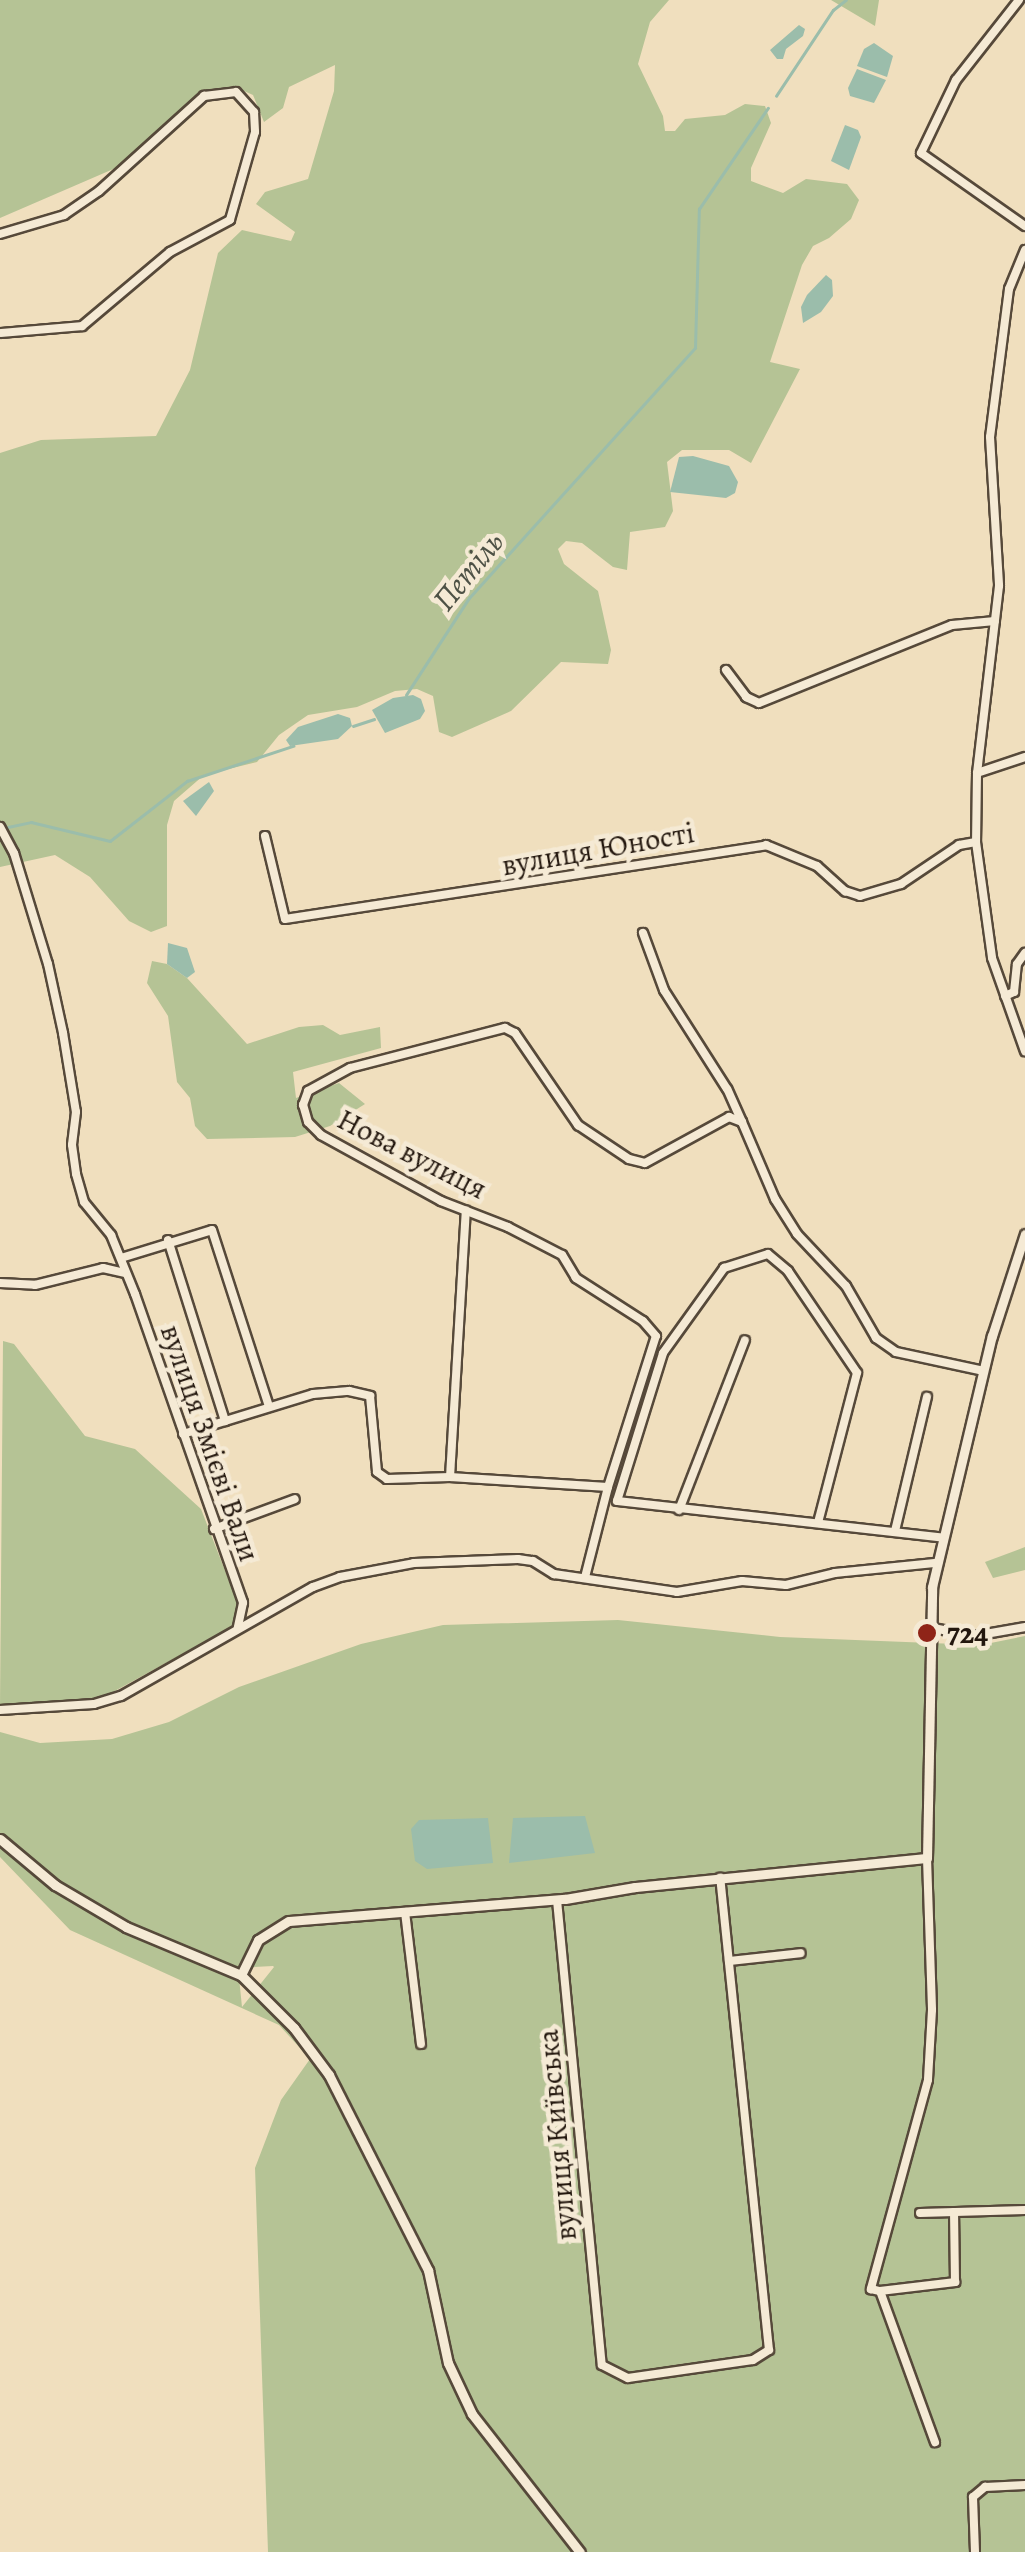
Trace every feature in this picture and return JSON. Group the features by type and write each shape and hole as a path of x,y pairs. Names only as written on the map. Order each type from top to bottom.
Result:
{"street":[{"path":"1018,0 956,80 921,153 1025,226"},
{"path":"0,234 64,215 99,191 204,96 236,92 254,112 255,132 239,197 230,220 222,227 170,252 82,326 0,333"},
{"path":"1025,250 1009,289 990,438 999,586 977,773 976,842 992,958 1025,1052"},
{"path":"726,670 746,697 759,703 952,625 994,621"},
{"path":"977,773 1025,757"},
{"name":"вулиця Змієві Вали","path":"0,827 25,890 64,1032 76,1112 72,1145 84,1202 111,1234 121,1258 214,1529 244,1602 238,1627"},
{"name":"вулиця Юності","path":"265,836 285,919 766,845 817,866 845,891 860,896 901,884 959,845 976,842"},
{"path":"643,933 664,990 727,1089 775,1200 797,1234 846,1286 876,1338 896,1352 984,1372"},
{"path":"1005,996 1014,992 1017,964 1025,952"},
{"name":"Нова вулиця","path":"608,1487 656,1336 643,1321 576,1278 562,1255 320,1134 308,1122 303,1105 308,1091 350,1068 387,1056 505,1028 515,1033 578,1124 630,1159 645,1164 729,1117 742,1122"},
{"path":"450,1476 466,1210"},
{"path":"121,1258 168,1240 212,1230 269,1406"},
{"path":"954,2212 955,2282 871,2289 928,2080 932,2010 926,1858 932,1707 928,1627 936,1563 984,1372 1025,1234"},
{"path":"168,1240 226,1422"},
{"path":"617,1502 670,1342 724,1268 768,1254 788,1271 857,1373 818,1523"},
{"path":"0,1284 35,1285 103,1268 125,1273"},
{"path":"679,1510 745,1340"},
{"path":"183,1434 313,1394 349,1391 370,1396 377,1472 387,1479 450,1476 608,1487 584,1577"},
{"path":"895,1531 927,1397"},
{"path":"214,1529 295,1499"},
{"path":"604,1500 940,1538"},
{"path":"0,1710 94,1704 121,1696 238,1627 340,1577 414,1563 518,1559 533,1561 554,1574 677,1592 742,1581 786,1585 835,1573 936,1563"},
{"path":"928,1627 974,1636 1025,1628"},
{"path":"0,1839 55,1885 126,1926 241,1975 294,2028 329,2075 428,2270 440,2335 458,2388 472,2414 580,2552"},
{"path":"241,1975 258,1940 289,1921 558,1900 720,1878 926,1858"},
{"path":"720,1878 728,1961 801,1954"},
{"name":"вулиця Київська","path":"558,1900 602,2366 628,2378 753,2360 769,2350 728,1961"},
{"path":"406,1912 421,2044"},
{"path":"920,2213 1025,2210"},
{"path":"880,2291 935,2442"},
{"path":"974,2552 973,2496 985,2487 1025,2485"}],"shaded area":[{"path":"0,0 669,0 650,22 638,64 663,116 665,131 675,131 685,119 725,115 745,104 765,106 771,123 751,168 751,181 783,193 806,179 847,184 859,200 851,219 813,246 802,265 770,362 800,369 751,463 729,450 682,450 667,462 673,511 665,527 630,532 627,570 613,567 582,543 566,541 558,549 564,564 598,591 611,650 608,664 561,662 511,711 452,737 439,732 433,696 417,689 395,691 357,707 308,715 279,735 257,762 204,775 174,801 167,825 167,926 151,932 129,921 90,877 55,855 0,867 0,453 41,440 156,436 190,370 218,253 242,230 291,241 295,232 256,204 265,192 308,179 334,91 335,65 289,87 283,108 264,122 253,95 235,87 206,92 118,167 0,218"},
{"path":"831,0 879,0 875,26"},
{"path":"799,25 805,29 803,36 786,49 783,59 777,59 770,50"},
{"path":"874,43 893,56 887,77 857,66 864,49"},
{"path":"857,69 886,80 874,103 850,96 848,88"},
{"path":"845,125 858,130 861,137 849,170 831,161"},
{"path":"826,275 832,280 833,296 821,312 803,323 801,307"},
{"path":"693,456 729,466 738,482 735,493 726,498 670,492 679,457"},
{"path":"413,695 421,699 425,711 420,719 385,733 372,710 393,698"},
{"path":"338,714 350,718 352,726 338,739 290,746 286,740 298,727"},
{"path":"209,782 214,791 196,816 183,801"},
{"path":"168,943 187,948 195,972 187,978 167,964"},
{"path":"152,961 167,964 187,978 247,1044 299,1027 323,1025 340,1035 380,1027 381,1048 293,1072 296,1098 339,1083 365,1104 330,1126 295,1137 207,1139 195,1126 190,1098 177,1082 168,1016 147,983"},
{"path":"3,1341 14,1344 85,1436 135,1449 201,1509 240,1609 237,1624 102,1698 0,1706"},
{"path":"1025,1547 1025,1570 993,1578 985,1562"},
{"path":"618,1620 780,1637 981,1645 1025,1636 1025,2552 268,2552 255,2168 281,2100 310,2059 279,2025 70,1930 0,1857 0,1732 40,1743 112,1739 169,1722 239,1687 361,1644 443,1625","holes":["274,1967 242,2007 238,1968"]},
{"path":"585,1816 595,1853 509,1863 513,1818"},
{"path":"488,1818 493,1863 427,1869 415,1861 411,1829 419,1820"}],"waterway":[{"name":"Петіль","path":"776,96 833,10 846,0"},
{"name":"Петіль","path":"406,695 469,598 695,348 699,209 768,108"},
{"name":"Петіль","path":"353,726 374,719"},
{"name":"Петіль","path":"8,827 31,822 110,841 187,781 293,746"}],"place":[{"name":"724","path":"927,1633"}]}
